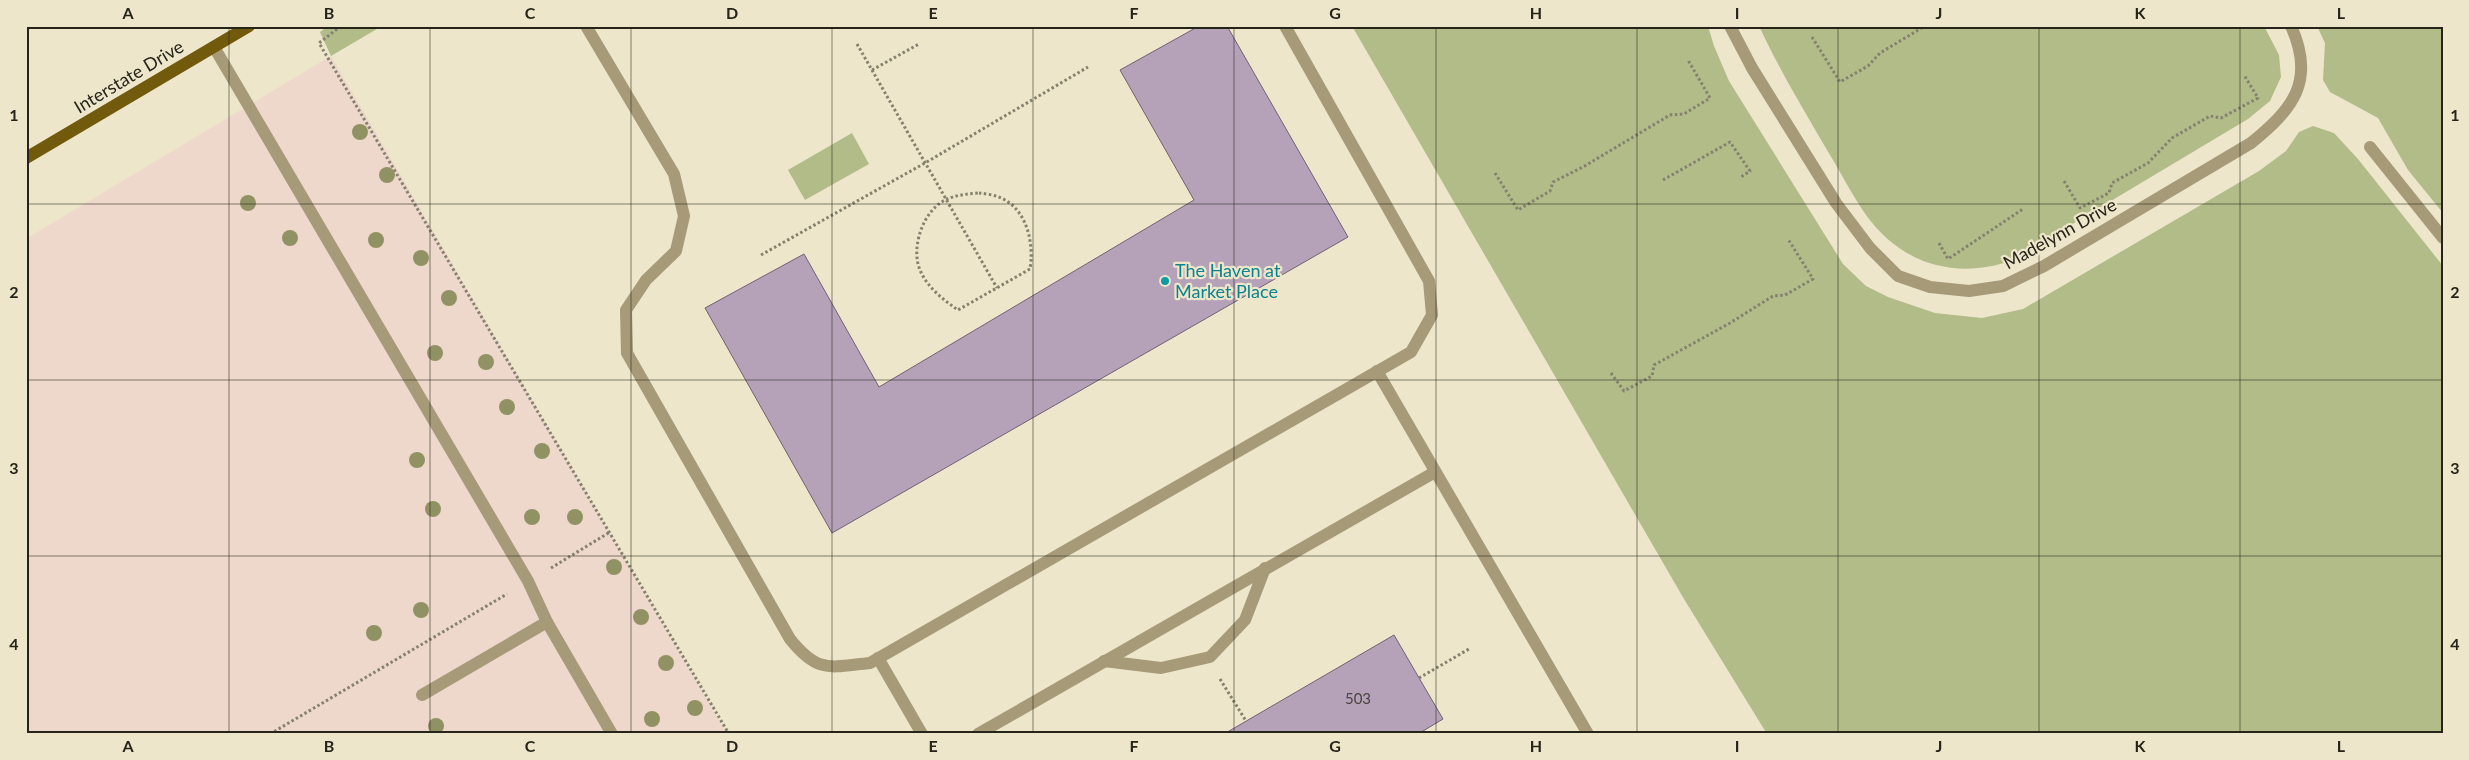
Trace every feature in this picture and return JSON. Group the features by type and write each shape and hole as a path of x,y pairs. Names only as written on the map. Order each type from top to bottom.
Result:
{"main road":[{"name":"Interstate Drive","path":"26,158 249,26"}],"street":[{"path":"586,26 674,174 684,216 676,251 646,280 626,310 627,352 790,639 804,657 827,667 870,663 1411,352 1432,315 1429,281 1285,26"},
{"name":"Madelynn Drive","path":"1730,26 1752,68 1836,203 1870,248 1898,276 1930,287 1968,291 2003,286 2044,266 2251,143 2277,121 2296,97 2301,72 2300,45 2291,26"},
{"path":"214,47 528,581 547,622 612,734"},
{"path":"2370,147 2443,238"},
{"path":"1377,371 1588,734"},
{"path":"978,734 1435,472"},
{"path":"1104,661 1161,668 1210,657 1245,620 1265,568"},
{"path":"422,695 547,622"},
{"path":"878,658 922,734"}],"path":[{"path":"341,26 319,43 729,734"},
{"path":"1812,36 1840,82 1868,66 1880,53 1925,26"},
{"path":"857,44 997,288"},
{"path":"872,70 920,44"},
{"path":"1495,173 1518,210 1550,191 1553,182 1583,167 1670,115 1684,114 1710,98 1688,60"},
{"path":"761,255 1088,67"},
{"path":"2064,181 2080,208 2109,193 2112,184 2148,163 2172,138 2210,116 2222,118 2258,98 2244,75"},
{"path":"1663,180 1730,142 1750,171 1741,177"},
{"path":"963,194 986,194 1005,200 1019,212 1030,240 1030,269 958,310 934,291 918,265 917,247 926,219 934,208 946,200 963,194"},
{"path":"1939,243 1948,259 2023,209"},
{"path":"1611,372 1624,390 1652,376 1654,365 1730,324 1773,296 1785,295 1813,279 1788,239"},
{"path":"553,567 610,532"},
{"path":"270,734 474,613"},
{"path":"1419,678 1469,649"},
{"path":"1217,674 1246,721"}],"shaded area":[{"path":"331,56 727,734 26,734 26,239"}],"green space":[{"path":"328,26 382,26 331,56 320,32"},
{"path":"1352,26 1708,26 1714,46 1729,81 1843,264 1866,286 1888,297 1935,313 1982,318 2023,309 2259,171 2286,151 2299,132 2313,126 2334,133 2358,159 2443,266 2443,734 1767,734 1684,599"},
{"path":"1759,26 2264,26 2279,55 2281,77 2270,101 2248,119 2016,258 2004,263 1964,269 1945,267 1910,255 1879,231 1851,191 1792,89"},
{"path":"2317,26 2443,26 2443,213 2408,170 2378,118 2330,92 2323,80 2325,43"},
{"path":"852,133 869,164 805,200 788,170"}],"building":[{"name":"The Haven at Market Place","path":"1199,26 1227,26 1348,237 832,533 705,308 804,254 879,387 1194,200 1120,70"},
{"path":"1394,635 1443,719 1418,734 1224,734"}],"place":[{"name":"The Haven at Market Place","path":"1165,281"}]}
